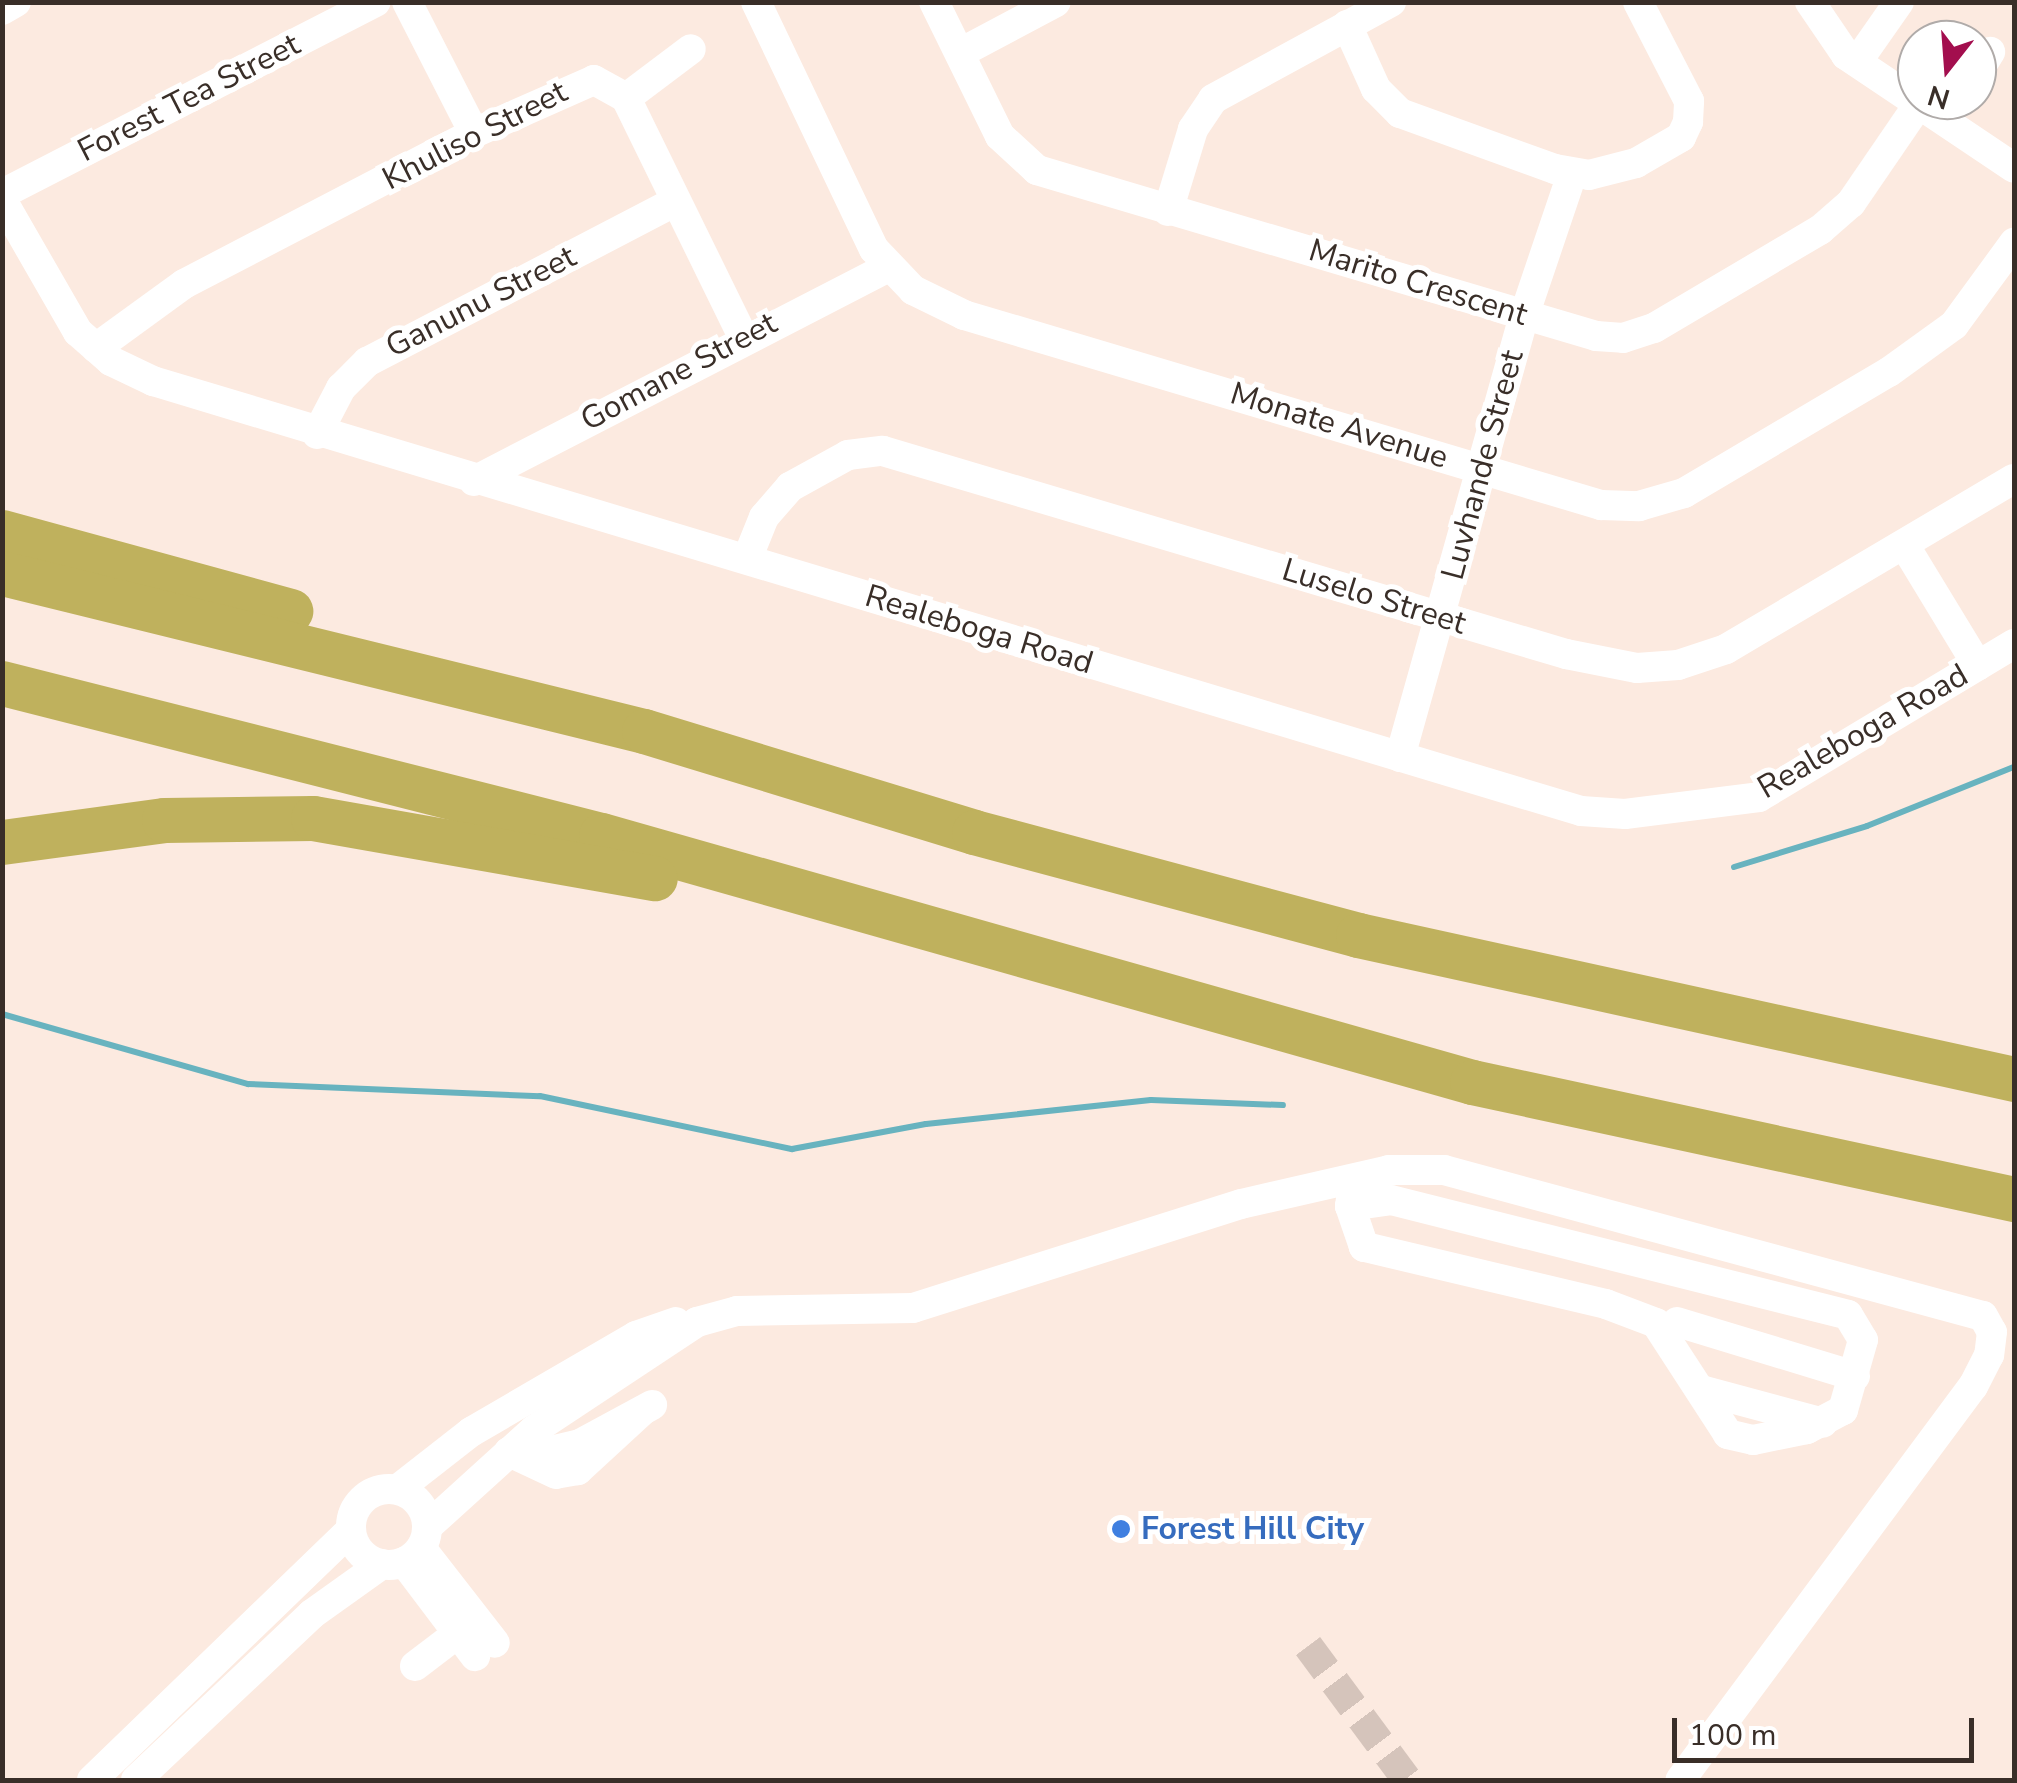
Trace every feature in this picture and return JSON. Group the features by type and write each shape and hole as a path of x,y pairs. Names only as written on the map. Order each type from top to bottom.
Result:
{"highway":[{"path":"2,532 518,676 577,696 644,731"},
{"path":"2,573 644,731 974,832 1358,935 2014,1079"},
{"path":"2,682 601,835 956,939 1472,1082 2014,1200"},
{"path":"2,842 164,820 313,818 474,842 956,939"}],"street":[{"path":"2,10 16,2"},
{"name":"Forest Tea Street","path":"2,197 376,2"},
{"path":"407,2 474,133"},
{"name":"Monate Avenue","path":"756,2 887,268 913,290 964,315 1601,504 1639,506 1684,494 1931,345 1973,302 2014,242"},
{"name":"Marito Crescent","path":"934,2 962,52 1000,136 1026,164 1168,211 1596,336 1622,338 1654,328 1837,216 1907,120"},
{"path":"962,52 1056,2"},
{"path":"1168,211 1193,129 1213,99 1392,2"},
{"path":"1347,25 1392,108 1572,174 1626,168 1686,128 1689,101 1638,2"},
{"path":"1810,2 1835,44 1897,90"},
{"path":"1857,62 1899,2"},
{"path":"692,49 626,98 742,337"},
{"name":"Khuliso Street","path":"96,348 184,284 474,133 587,80 611,85 626,98"},
{"path":"1963,120 2014,168"},
{"name":"Luvhande Street","path":"1400,757 1525,313 1572,174"},
{"name":"Realeboga Road","path":"2,197 63,313 96,348 153,381 317,434 747,559 1592,814 1746,800 1773,791 2014,644"},
{"name":"Ganunu Street","path":"317,434 341,388 376,356 676,201"},
{"name":"Gomane Street","path":"474,481 742,337 887,268"},
{"name":"Luselo Street","path":"747,559 764,518 790,488 848,455 883,451 1608,666 1678,665 1726,649 2014,479"},
{"path":"1905,546 1978,666"},
{"path":"92,1780 350,1530 360,1501 377,1490 398,1489 472,1432 636,1336 670,1322 697,1322 738,1312 879,1316 1241,1204 1352,1192 1429,1168 1965,1306 1983,1316 1992,1332 1973,1386 1680,1780"},
{"path":"1352,1192 1693,1273 1855,1319 1862,1340 1855,1376 1843,1410 1826,1424 1741,1440 1718,1422 1674,1330 1693,1273 1715,1239"},
{"path":"1352,1192 1359,1243 1369,1250 1606,1304 1674,1330 1855,1376"},
{"path":"1526,1287 1540,1236 1562,1200"},
{"path":"136,1780 312,1614 408,1551 509,1452 615,1372 697,1322"},
{"path":"509,1452 556,1474 578,1470 646,1409"},
{"path":"398,1489 420,1503 408,1551"},
{"path":"350,1530 357,1548 408,1551"},
{"path":"408,1551 476,1644 415,1666"}],"waterway":[{"path":"1734,867 1867,826 2014,767"},
{"path":"2,1014 248,1084 540,1096 792,1149 926,1124 1151,1100 1283,1105"}],"tunnel":[{"path":"1308,1646 1407,1780"}],"place":[{"name":"Forest Hill City","path":"1121,1529"}]}
